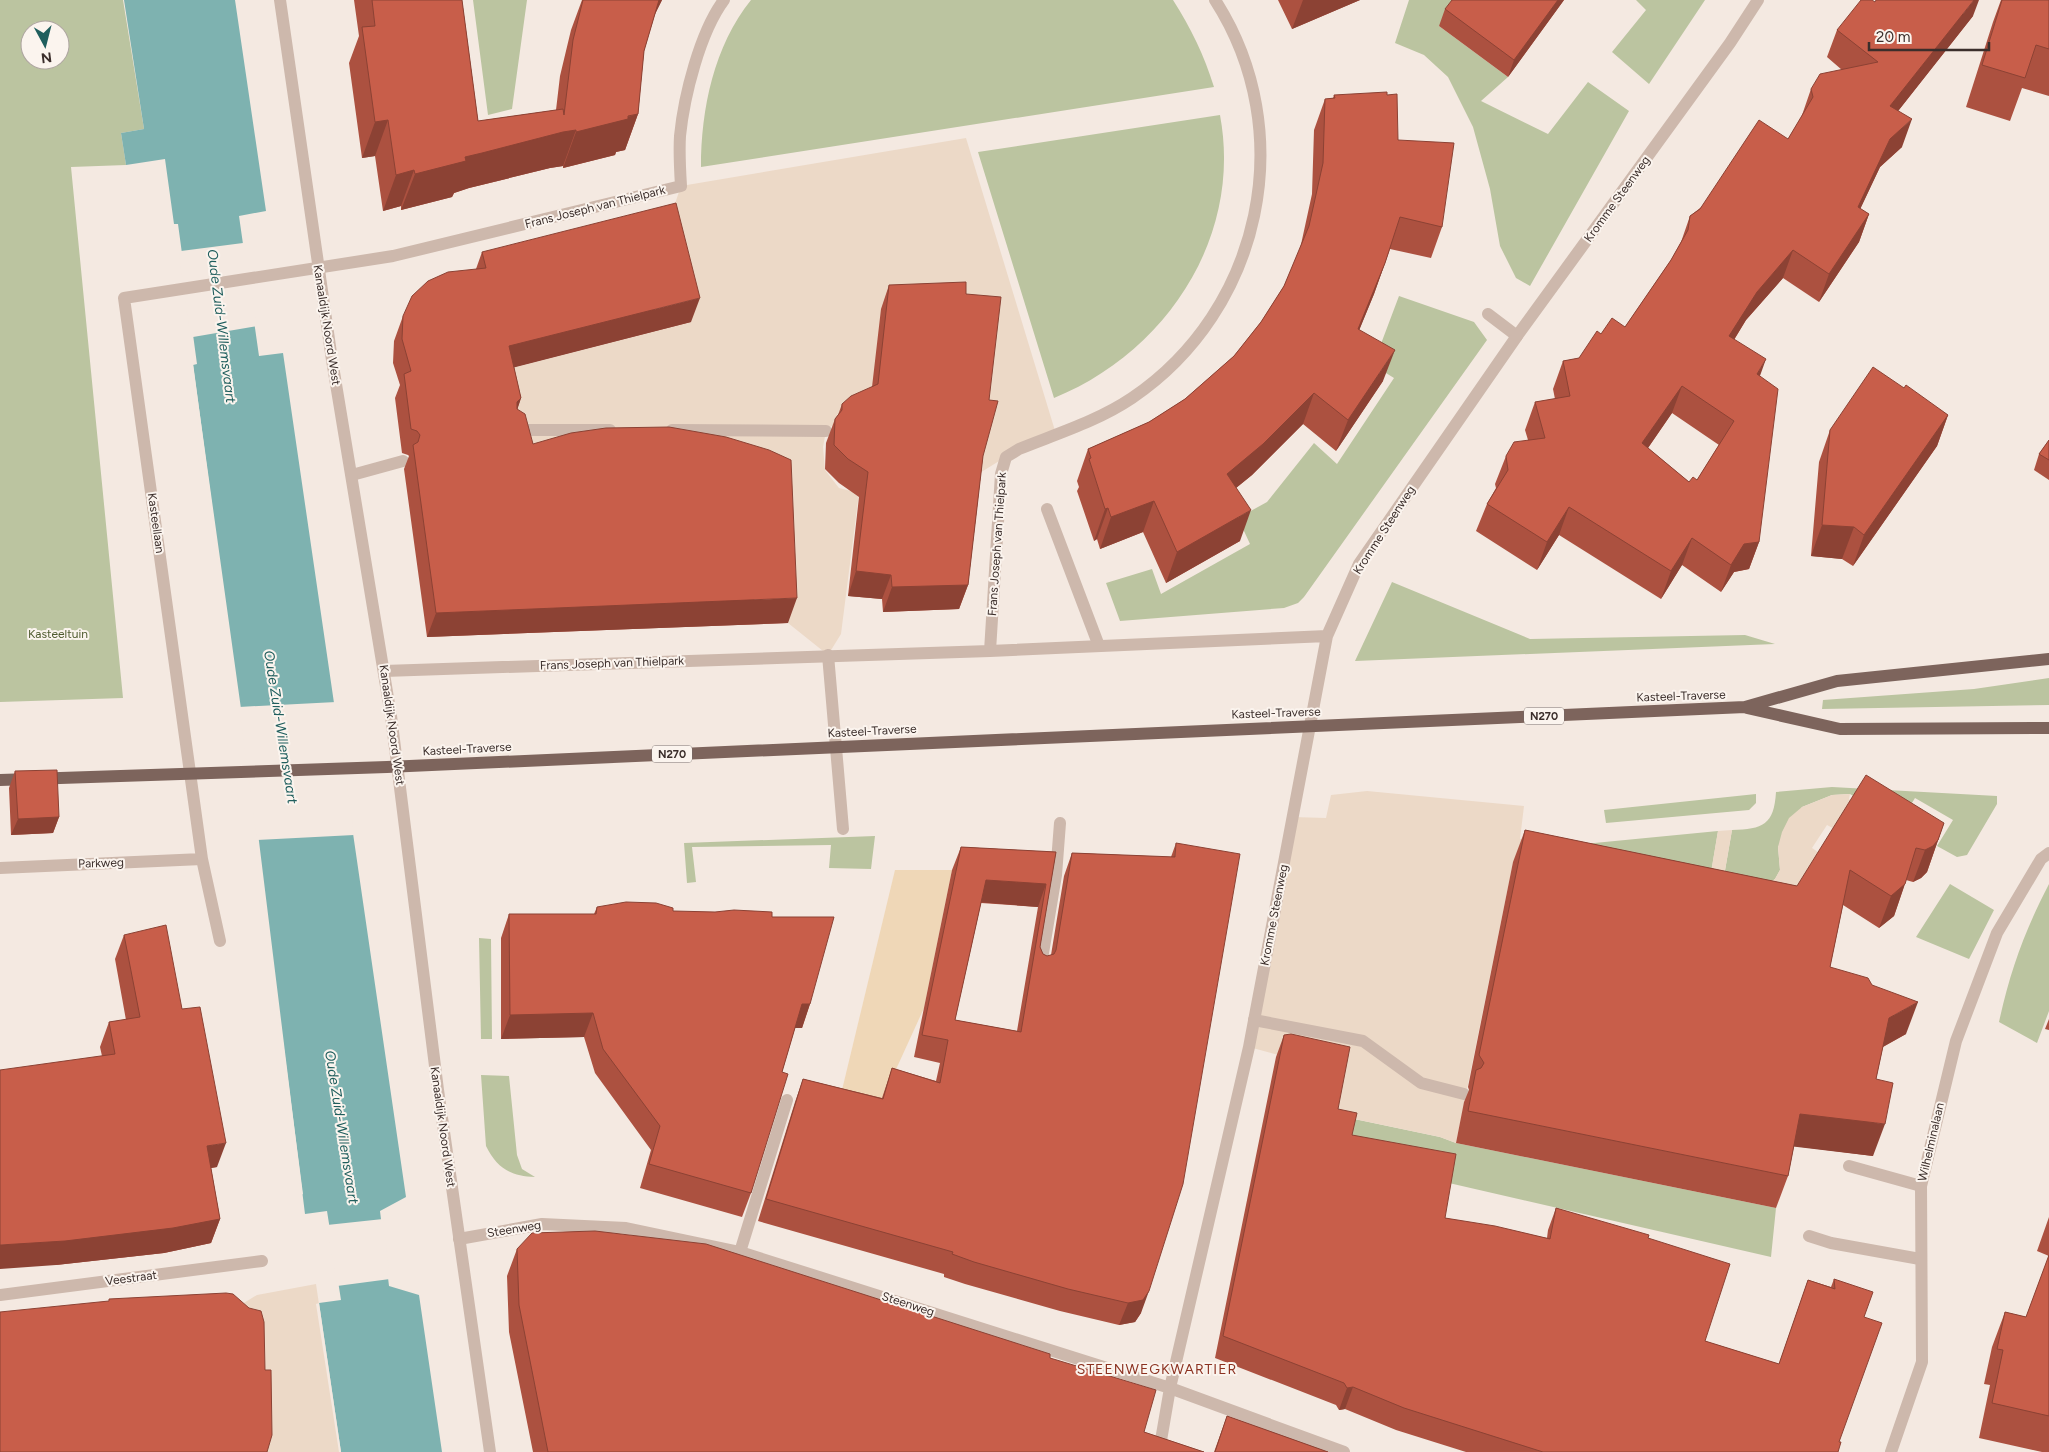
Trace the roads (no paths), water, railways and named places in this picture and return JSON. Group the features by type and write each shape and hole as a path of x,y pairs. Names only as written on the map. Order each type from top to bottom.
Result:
{"main road":[{"name":"Kasteel-Traverse","path":"0,780 387,767 1745,707 1838,681 2049,659"},
{"name":"Kasteel-Traverse","path":"1745,707 1840,729 2049,728"}],"street":[{"name":"Kanaaldijk Noord West","path":"280,0 318,268 384,671 459,1239 490,1452"},
{"name":"Frans Joseph van Thielpark","path":"318,268 402,254 681,186 680,136 690,79 706,35 724,0"},
{"name":"Frans Joseph van Thielpark","path":"990,651 1001,474 1006,457 1018,449 1111,411 1158,378 1178,360 1212,319 1238,272 1248,245 1260,180 1261,142 1258,119 1253,90 1237,41 1215,0"},
{"name":"Kromme Steenweg","path":"1159,1452 1170,1388 1254,1020 1327,636 1359,564 1517,336 1730,43 1758,0"},
{"name":"Kasteellaan","path":"220,941 202,859 124,298 318,268"},
{"path":"1488,314 1517,336"},
{"path":"515,430 622,430"},
{"path":"660,430 826,431"},
{"path":"352,475 403,462"},
{"path":"1047,509 1099,646"},
{"name":"Frans Joseph van Thielpark","path":"384,671 990,651 1327,636"},
{"path":"828,655 843,829"},
{"path":"1040,971 1056,875 1060,823"},
{"name":"Wilhelminalaan","path":"1891,1452 1922,1362 1921,1186 1956,1041 1997,932 2041,859 2049,853"},
{"name":"Parkweg","path":"0,868 202,859"},
{"path":"1254,1020 1363,1041 1421,1083 1464,1094"},
{"path":"740,1252 787,1100"},
{"path":"1849,1166 1921,1186"},
{"name":"Steenweg","path":"459,1239 542,1224 626,1228 740,1252 1170,1388 1344,1452"},
{"path":"1809,1236 1831,1243 1920,1259"},
{"name":"Veestraat","path":"0,1295 262,1261"}],"water":[{"name":"Oude Zuid-Willemsvaart","path":"124,0 235,0 266,211 239,216 259,356 283,353 406,1197 380,1211 389,1286 419,1295 442,1452 341,1452 319,1303 341,1300 327,1211 305,1214 255,809 193,365 197,364 178,224 174,224 165,159 126,165 121,133 144,129"}],"district":[{"name":"STEENWEGKWARTIER","path":"1157,1369"}],"park label":[{"name":"Kasteeltuin","path":"58,634"}]}
